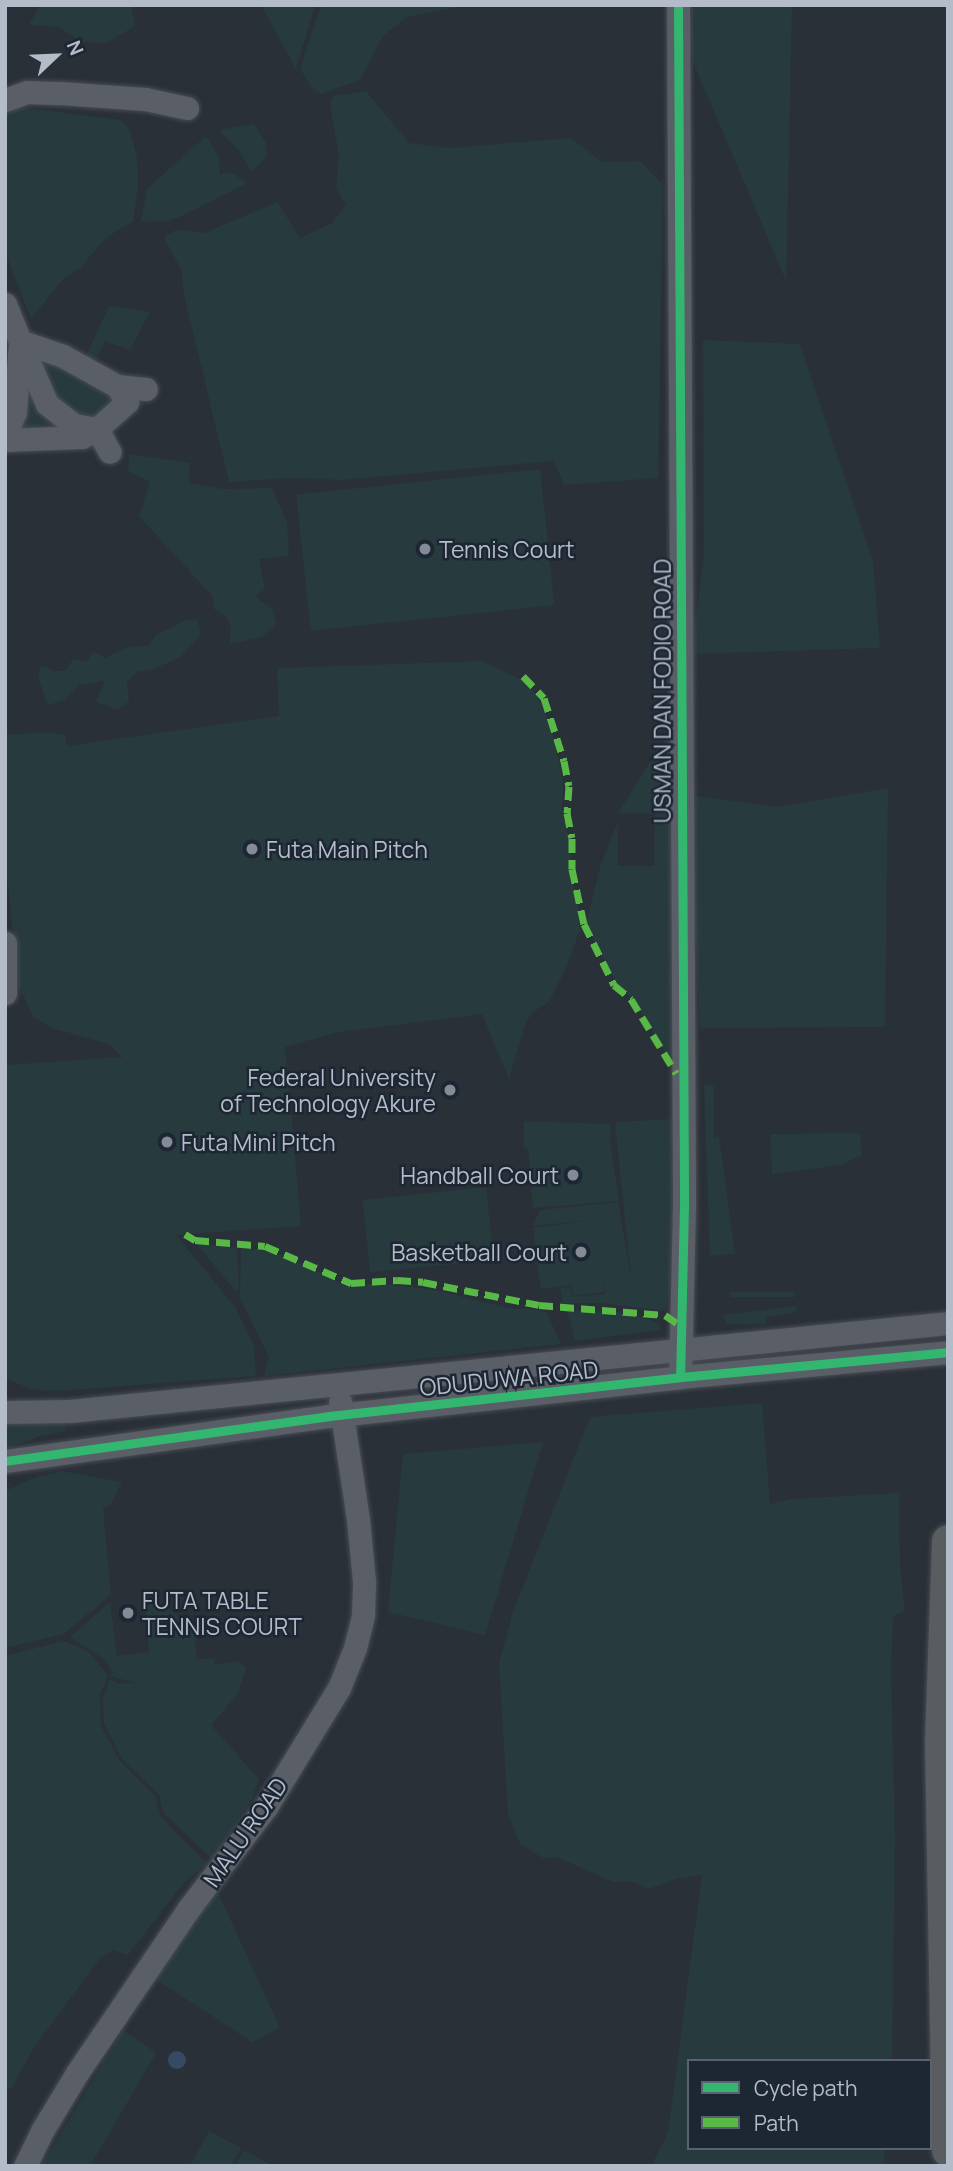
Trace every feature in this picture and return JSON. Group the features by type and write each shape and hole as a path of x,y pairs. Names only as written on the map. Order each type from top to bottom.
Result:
{"highway":[{"path":"948,1541 944,1741 948,2150"}],"street":[{"name":"USMAN DAN FODIO ROAD","path":"678,5 684,1206 680,1377"},
{"path":"5,100 27,92 145,99 187,108"},
{"path":"5,304 47,404 74,425 97,429"},
{"path":"20,341 63,356 117,386 146,389"},
{"path":"20,341 15,412 5,438 82,436 97,429 127,402 117,386"},
{"path":"97,429 110,452"},
{"path":"5,943 5,993"},
{"path":"5,1412 70,1411 948,1323"},
{"path":"860,1333 862,1359"},
{"name":"ODUDUWA ROAD","path":"5,1461 342,1416 680,1377 948,1352"},
{"name":"MALU ROAD","path":"25,2166 42,2131 84,2063 190,1907 266,1807 339,1688 355,1648 363,1615 361,1546 338,1385"}],"green space":[{"path":"40,5 131,5 135,26 106,43 81,42 59,27 29,25"},
{"path":"261,5 315,5 296,69"},
{"path":"321,5 467,5 407,17 383,36 360,80 321,94 312,88 300,69"},
{"path":"688,5 792,5 786,281 689,52"},
{"path":"366,91 409,143 450,148 571,138 602,162 640,161 663,185 658,478 564,485 554,461 342,480 291,478 229,482 184,295 182,272 164,237 176,230 205,233 277,202 300,238 332,223 346,205 336,188 339,156 330,103 334,96"},
{"path":"20,107 121,120 130,130 137,158 138,187 133,221 106,238 80,268 62,280 31,319 5,252 5,112"},
{"path":"254,124 266,143 267,157 251,171 239,150 219,130"},
{"path":"206,136 219,157 220,175 231,172 247,183 179,217 166,221 141,222 147,189"},
{"path":"109,306 150,312 130,350 105,341 94,364 84,360"},
{"path":"703,340 800,344 873,562 880,648 691,654 704,557"},
{"path":"57,360 123,401 95,425 50,402 39,362"},
{"path":"28,382 53,421 15,433"},
{"path":"129,454 190,463 189,483 223,489 272,488 287,523 289,556 259,559 265,589 255,596 272,609 276,624 262,637 229,644 231,627 226,617 214,609 213,597 139,516 150,482 128,471"},
{"name":"Tennis Court","path":"540,469 554,605 311,631 296,495"},
{"path":"197,619 201,635 179,658 153,669 137,672 127,682 129,701 118,710 96,702 105,681 79,685 65,700 48,705 38,678 41,665 55,671 65,671 73,659 87,662 93,651 105,658 128,647 149,646 155,636 187,620"},
{"path":"483,661 526,682 540,700 552,730 563,780 562,813 570,841 572,878 582,923 568,964 549,1002 533,1012 525,1024 509,1079 482,1014 338,1032 285,1047 301,1226 176,1235 235,1307 254,1346 256,1376 58,1391 31,1389 5,1378 5,1065 123,1057 108,1044 52,1028 33,1017 19,986 5,859 5,734 65,735 67,746 279,716 277,668"},
{"path":"674,732 676,1070 633,999 616,983 586,925 601,864 618,822 618,866 654,866 655,814 618,813 664,740"},
{"path":"888,788 885,1027 700,1028 690,795 777,807"},
{"path":"704,1084 714,1086 714,1138 719,1137 735,1254 710,1256"},
{"path":"672,1119 673,1252 666,1311 600,1303 563,1303 560,1288 570,1287 572,1297 605,1294 604,1279 604,1292 573,1296 571,1285 541,1289 533,1228 593,1220 533,1226 540,1210 618,1202 631,1277 615,1122"},
{"name":"Handball Court","path":"524,1121 611,1124 610,1142 619,1201 533,1208 528,1149 524,1148"},
{"path":"860,1133 862,1155 841,1165 772,1174 770,1134"},
{"path":"486,1187 494,1260 370,1273 363,1200"},
{"path":"195,1242 237,1248 239,1289 235,1290"},
{"path":"241,1248 269,1251 291,1258 347,1287 375,1283 430,1289 508,1308 539,1310 547,1313 561,1344 264,1376 269,1357 240,1298"},
{"path":"731,1292 795,1292 795,1297 731,1297"},
{"path":"796,1306 797,1312 767,1317 766,1324 727,1324 722,1315"},
{"path":"567,1310 619,1312 648,1319 659,1324 661,1330 575,1341"},
{"path":"762,1403 770,1504 791,1499 899,1493 900,1567 905,1611 893,1616 891,1666 895,1838 892,2059 687,2059 687,2150 885,2150 883,2166 651,2166 668,2133 702,1875 677,1879 648,1889 635,1882 613,1882 557,1857 543,1858 520,1844 508,1813 499,1663 513,1612 590,1417"},
{"path":"5,1416 64,1421 66,1431 43,1435 6,1449"},
{"path":"543,1442 485,1635 388,1612 403,1454"},
{"path":"62,1471 122,1482 110,1506 103,1507 111,1595 63,1634 5,1648 5,1491 39,1476"},
{"path":"110,1602 117,1656 149,1652 145,1606 154,1603 193,1623 197,1659 214,1659 215,1665 238,1661 246,1668 238,1694 211,1725 259,1779 252,1799 212,1859 163,1812 159,1795 122,1759 104,1724 103,1699 110,1679 118,1684 132,1682 143,1686 133,1682 110,1676 113,1673 104,1659 70,1637"},
{"path":"64,1641 89,1652 108,1676 100,1694 101,1726 120,1761 156,1797 160,1815 207,1863 182,1885 128,1955 113,1950 100,1958 35,2046 11,2089 5,2086 5,1656"},
{"path":"215,1886 280,2028 252,2042 154,1978"},
{"path":"123,2030 156,2053 90,2166 41,2166"},
{"path":"209,2131 241,2148 231,2166 190,2166"},
{"path":"244,2150 273,2166 235,2166"}],"water":[{"path":"173,2051 181,2051 186,2060 184,2067 173,2069 168,2064 168,2056"}],"marked path":[{"path":"523,676 544,698 564,761 569,786 567,813 572,838 572,869 584,924 614,985 631,999 676,1073"},
{"path":"185,1234 195,1240 265,1246 351,1283 397,1280 423,1282 539,1305 665,1315 683,1327"}],"cycle path":[{"path":"678,5 684,1206 680,1377"},
{"path":"5,1461 329,1416 680,1377 948,1352"}],"place":[{"name":"Tennis Court","path":"425,549"},
{"name":"Futa Main Pitch","path":"252,849"},
{"name":"Federal University of Technology Akure","path":"450,1090"},
{"name":"Futa Mini Pitch","path":"167,1142"},
{"name":"Handball Court","path":"573,1175"},
{"name":"Basketball Court","path":"581,1252"},
{"name":"FUTA TABLE TENNIS COURT","path":"128,1613"}]}
